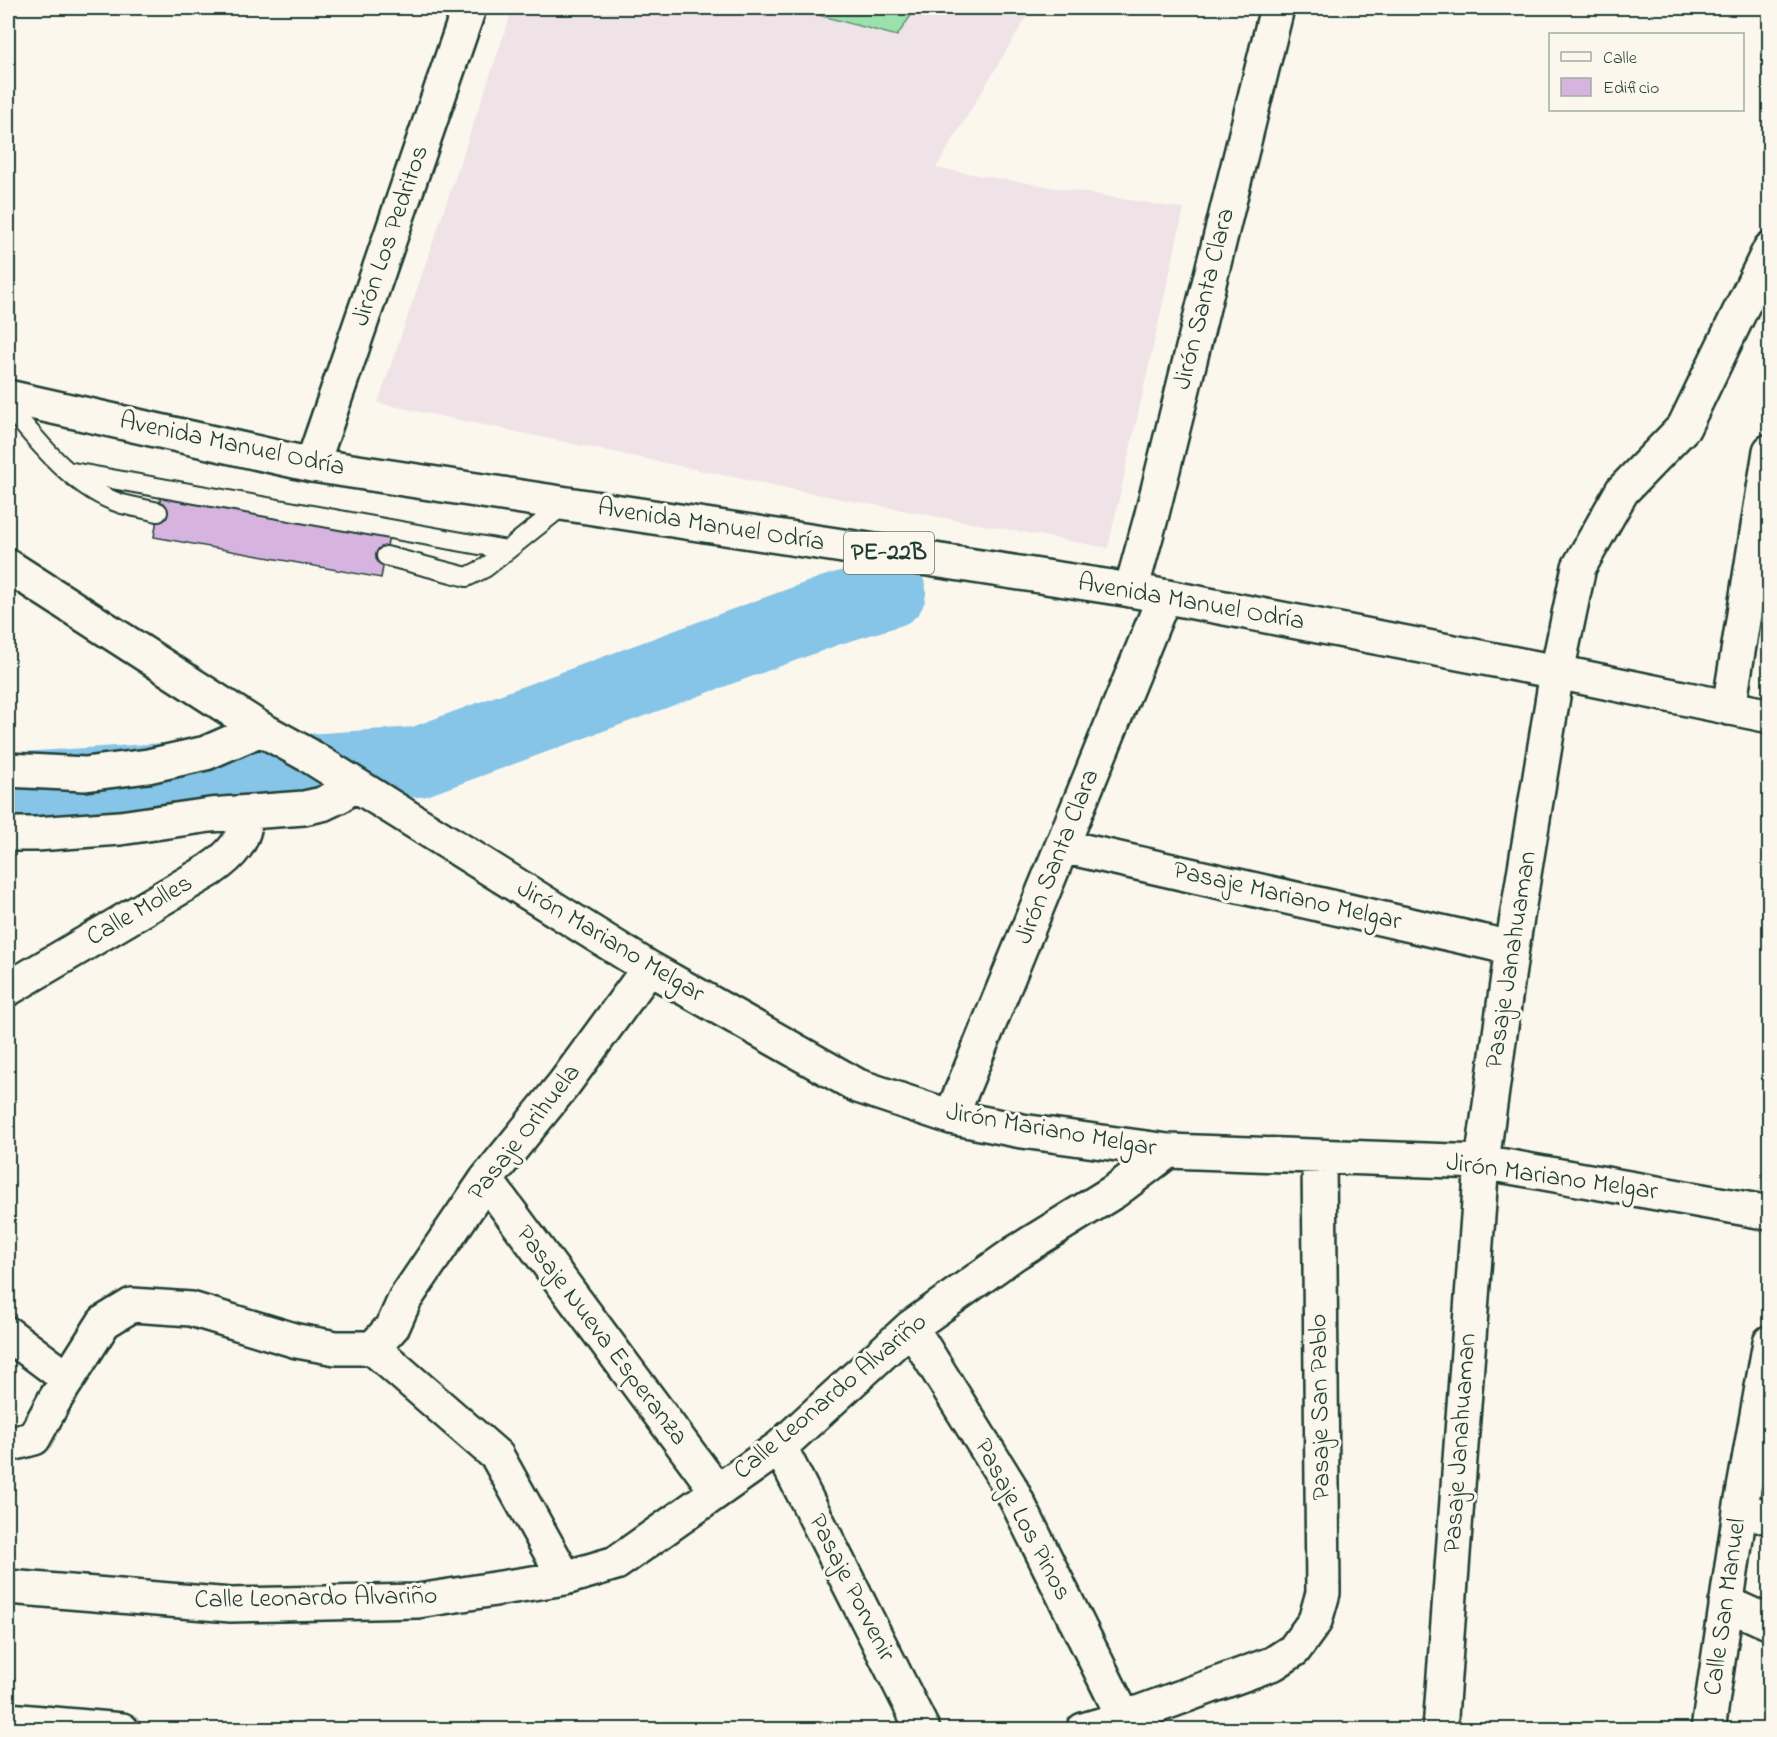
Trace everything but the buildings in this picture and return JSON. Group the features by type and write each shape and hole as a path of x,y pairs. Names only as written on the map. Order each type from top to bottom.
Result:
{"main road":[{"name":"Jirón Los Pedritos","path":"312,465 469,8"},
{"name":"Jirón Santa Clara","path":"1131,590 1151,518 1276,8"},
{"name":"Pasaje Janahuaman","path":"1440,1730 1482,1162 1512,948 1557,672 1579,567 1622,491 1684,427 1770,249"},
{"name":"Avenida Manuel Odría","path":"8,397 312,465 1131,590 1557,672 1770,716"},
{"path":"1729,708 1770,450"},
{"name":"Jirón Mariano Melgar","path":"8,566 261,729 308,755 649,968 858,1086 951,1117 1022,1131 1167,1151 1482,1162 1770,1213"},
{"name":"Jirón Santa Clara","path":"951,1117 1164,597"},
{"path":"8,770 85,774 148,766 206,753 261,729"},
{"path":"8,834 120,828 210,815 304,808 322,804 339,796 350,782"},
{"name":"Calle Molles","path":"8,989 225,860 237,846 246,829 246,813"},
{"name":"Pasaje Mariano Melgar","path":"1062,846 1512,948"},
{"name":"Pasaje Orihuela","path":"373,1348 393,1326 405,1299 486,1180 564,1084 649,968"},
{"name":"Calle Leonardo Alvariño","path":"8,1587 231,1605 418,1601 565,1578 616,1563 780,1447 911,1327 1015,1253 1115,1191 1167,1151"},
{"name":"Pasaje San Pablo","path":"1124,1718 1274,1663 1294,1650 1315,1621 1323,1593 1319,1157"},
{"name":"Pasaje Nueva Esperanza","path":"486,1180 717,1491"},
{"path":"8,1446 34,1438 104,1322 132,1305 191,1309 297,1341 336,1348 373,1348 497,1456 565,1578"},
{"name":"Pasaje Los Pinos","path":"911,1327 1009,1485 1124,1718"},
{"path":"8,1334 68,1379"},
{"name":"Calle San Manuel","path":"1708,1730 1726,1603 1755,1514 1770,1342"},
{"name":"Pasaje Porvenir","path":"780,1447 923,1730"},
{"path":"1726,1603 1770,1623"},
{"path":"1083,1730 1124,1718"},
{"path":"8,1720 122,1730"}],"lane":[{"path":"8,406 50,456 84,484 120,503 158,512"},
{"path":"67,471 507,550"},
{"path":"386,556 467,577 485,568 565,504"}],"shaded area":[{"path":"513,8 792,8 897,36 916,8 1032,8 936,168 1184,209 1108,548 810,493 378,403"}],"green space":[{"path":"792,8 916,8 897,36"}],"waterway":[{"path":"8,788 418,762 829,611 891,592"}]}
